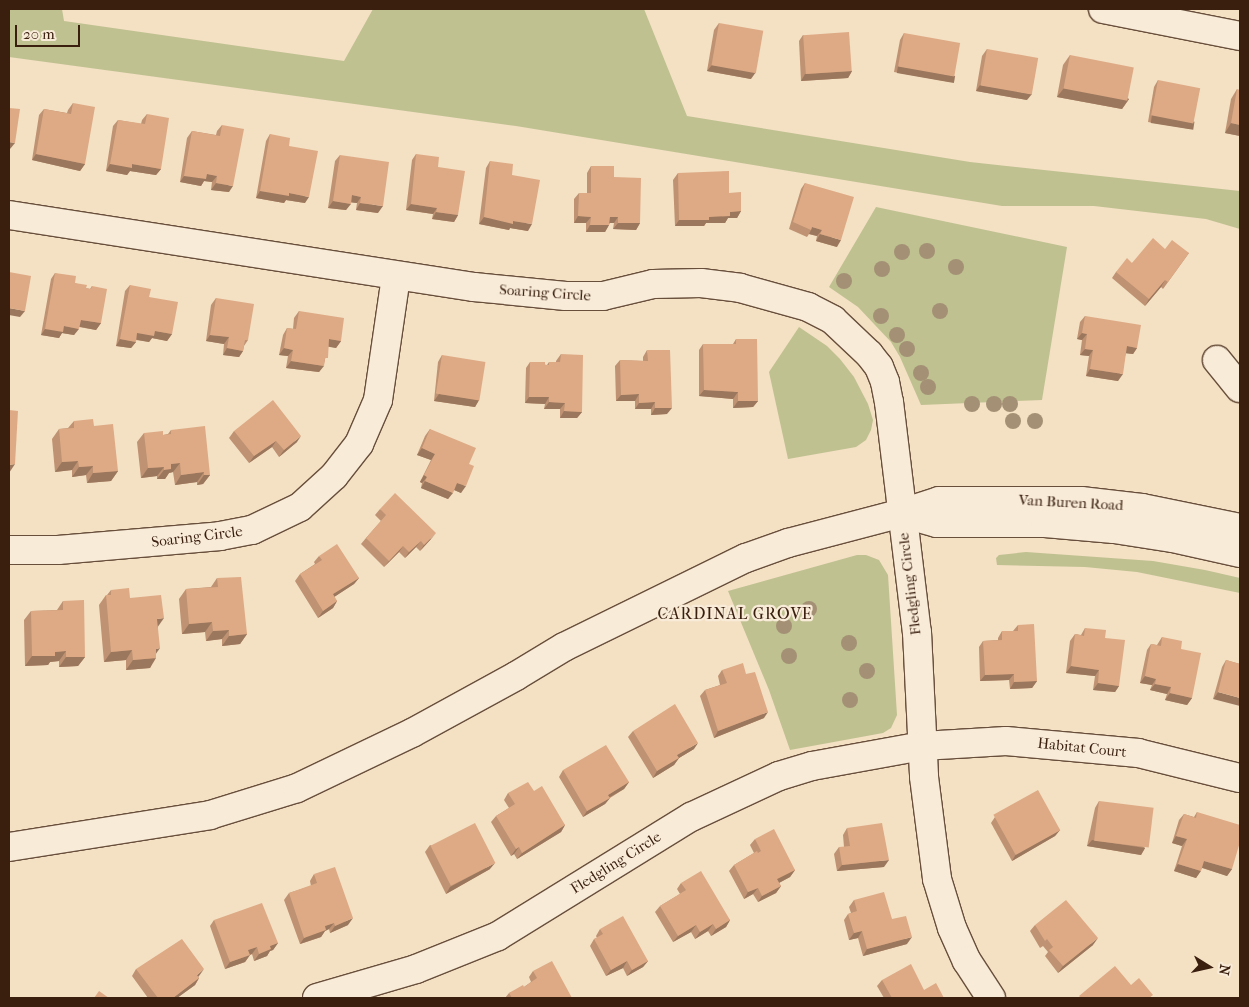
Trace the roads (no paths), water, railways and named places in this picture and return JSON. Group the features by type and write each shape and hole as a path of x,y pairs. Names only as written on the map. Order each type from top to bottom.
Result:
{"street":[{"path":"1103,9 1240,36"},
{"name":"Soaring Circle","path":"9,215 396,276 566,296 603,296 653,284 701,283 740,288 808,307 833,320 858,341 879,367 889,402 902,513"},
{"name":"Soaring Circle","path":"9,550 58,550 220,536 252,530 300,507 334,476 359,444 378,400 396,276"},
{"path":"1217,360 1231,380 1240,388"},
{"name":"Van Buren Road","path":"9,848 210,815 297,788 412,734 564,647 746,558 788,543 902,513 939,501 1081,501 1142,508 1240,528"},
{"name":"Van Buren Road","path":"902,513 937,523 1045,523 1114,529 1173,538 1240,553"},
{"name":"Fledgling Circle","path":"902,513 917,632 922,746 937,879 952,928 967,961 991,998"},
{"name":"Habitat Court","path":"922,746 1006,741 1066,745 1138,754 1240,778"},
{"name":"Fledgling Circle","path":"317,998 416,969 498,936 691,817 780,776 812,766 922,746"}],"district":[{"name":"CARDINAL GROVE","path":"735,614"}]}
